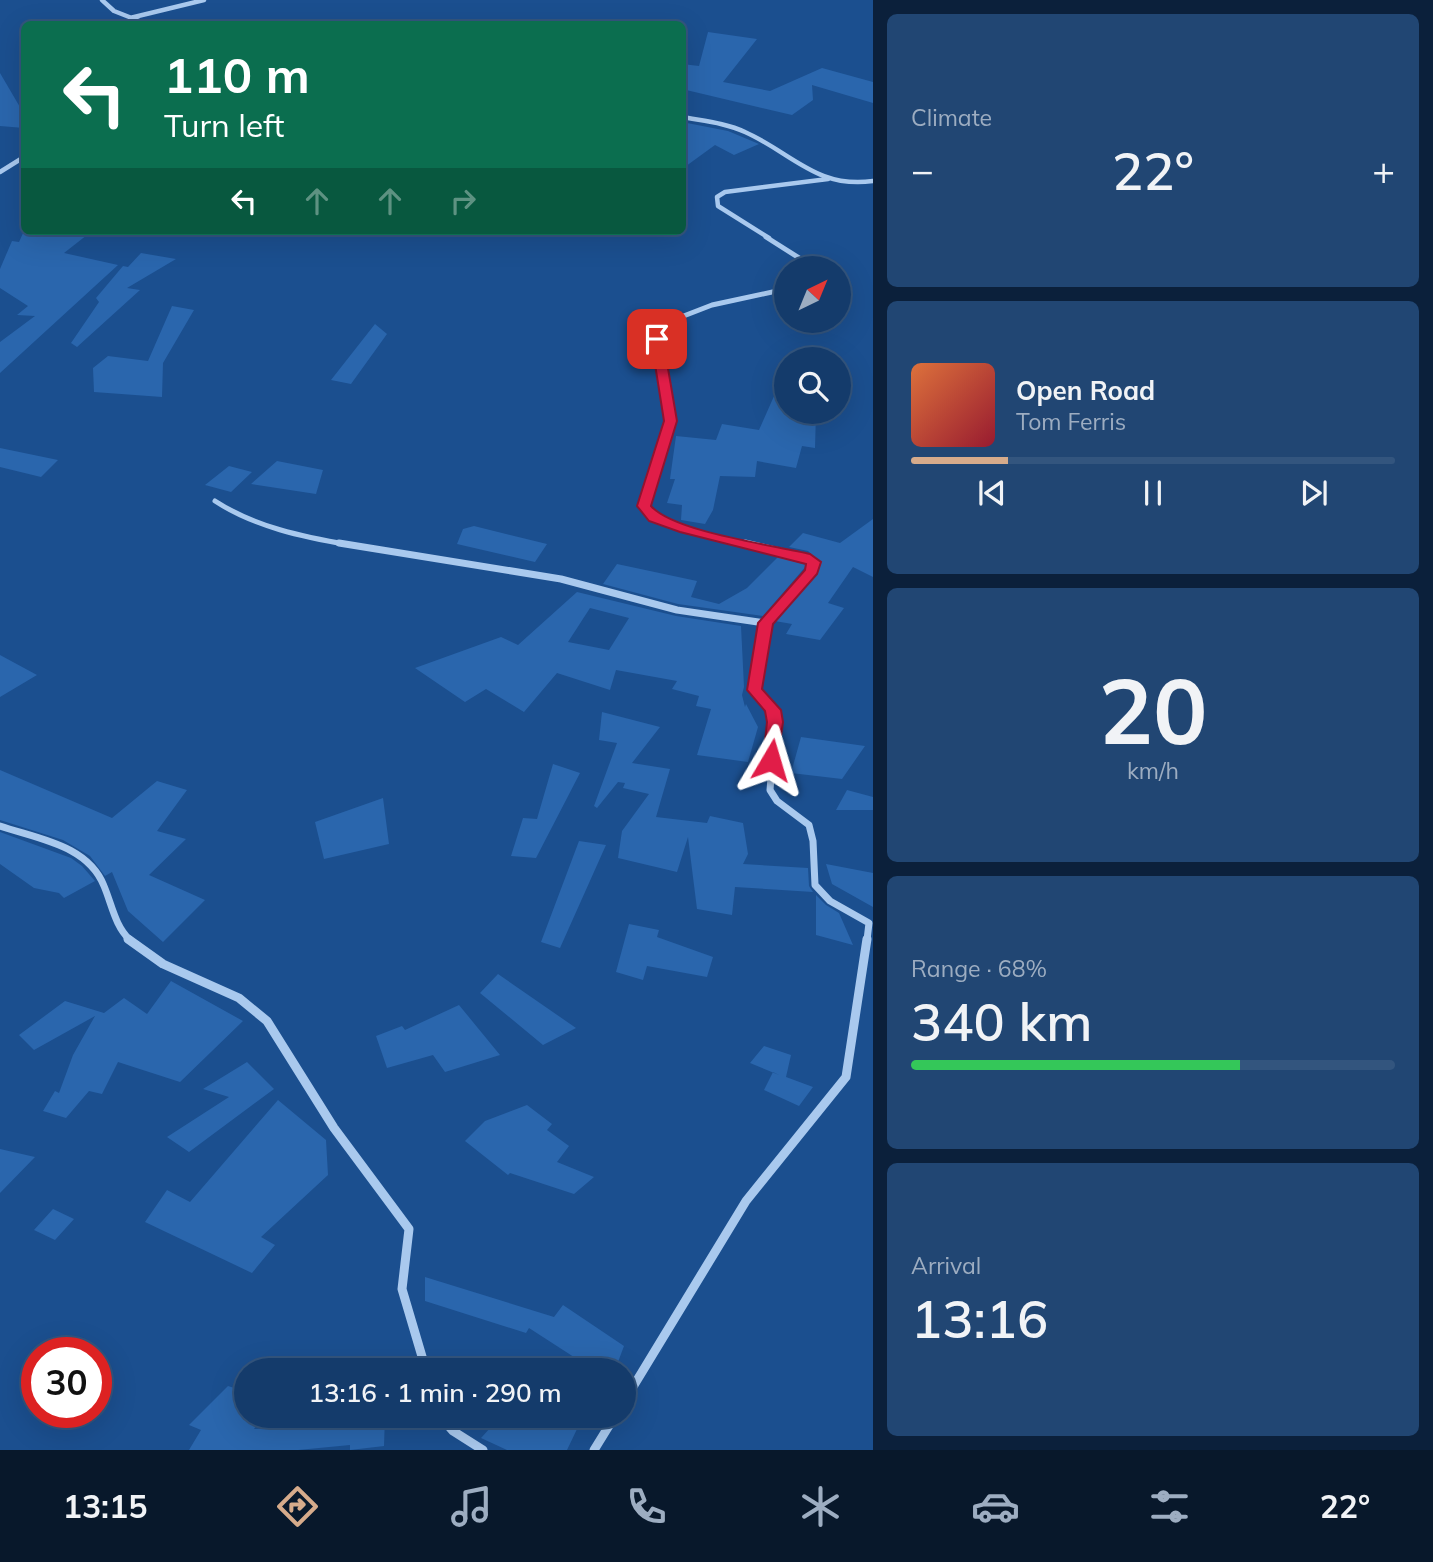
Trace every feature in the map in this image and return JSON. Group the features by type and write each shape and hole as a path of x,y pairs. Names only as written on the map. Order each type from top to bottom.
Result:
{"street":[{"path":"102,0 114,11 139,21"},
{"path":"130,18 204,0"},
{"path":"686,118 744,131 812,174 852,184 873,181"},
{"path":"0,172 21,159"},
{"path":"797,256 718,205 717,197 725,192 828,179"},
{"path":"636,1382 746,1202 846,1077 869,923 859,914 821,895 815,886 810,827 803,817 782,804 771,793 769,779 775,722 773,710 755,690 765,623 811,571 814,562 805,557 685,529 654,518 644,506 670,421 657,339 681,317 749,295 774,291"},
{"path":"215,501 235,514 259,524 321,540 561,579 677,610 765,623"},
{"path":"0,826 63,848 89,862 107,888 123,933 151,956 235,994 253,1005 267,1021 373,1186 409,1229 402,1289 422,1358"},
{"path":"450,1428 483,1450"},
{"path":"594,1450 608,1428"}],"building":[{"path":"708,32 757,39 723,82 770,91 822,68 873,82 873,103 812,85 813,100 792,115 686,90 686,64 699,66"},
{"path":"0,73 21,109 21,128 0,126"},
{"path":"686,123 728,131 759,144 734,155 715,145 686,166"},
{"path":"22,235 87,235 64,253 118,265 0,373 0,342 35,316 17,315 28,306 0,288 0,269 12,241 19,242"},
{"path":"141,253 176,259 127,288 140,290 77,347 71,343 99,302 96,298 123,266 128,267"},
{"path":"172,306 194,310 163,363 162,397 94,392 93,368 108,356 148,361"},
{"path":"375,324 387,334 351,384 331,380"},
{"path":"774,396 774,424 816,424 815,448 802,446 796,468 757,461 755,477 720,476 713,510 705,524 681,520 682,505 667,503 675,479 670,479 676,436 716,440 722,424 759,430"},
{"path":"0,448 58,460 41,477 0,467"},
{"path":"277,461 323,470 316,494 251,484"},
{"path":"229,466 252,472 231,492 205,485"},
{"path":"873,519 873,577 853,567 828,603 844,608 820,640 786,634 792,624 775,621 816,575 820,562 808,551 789,547 803,533 840,543"},
{"path":"474,526 547,544 535,562 457,544 463,529"},
{"path":"778,557 807,565 763,616 678,604 603,584 617,564 697,581 691,597 719,604 747,588"},
{"path":"577,592 676,616 741,626 744,687 742,695 745,707 746,704 758,727 748,762 697,755 711,709 696,706 699,696 672,689 677,681 616,670 610,690 557,673 524,712 486,689 465,702 415,668 501,637 518,645","holes":["590,608 629,618 609,650 568,642"]},
{"path":"0,655 37,675 0,697"},
{"path":"602,712 660,727 632,763 670,769 656,817 707,823 710,816 743,823 748,854 743,864 808,868 809,886 813,892 735,887 732,915 697,909 688,837 677,872 618,858 622,831 649,794 623,788 625,783 618,782 597,808 594,806 617,743 599,740"},
{"path":"801,737 865,746 842,779 791,773"},
{"path":"553,764 580,773 536,858 511,856 523,818 537,819"},
{"path":"0,770 112,818 157,781 187,790 157,831 186,839 149,875 205,900 163,942 128,911 112,872 105,876 90,856 63,840 0,820"},
{"path":"847,790 873,797 873,810 836,810"},
{"path":"383,798 389,844 324,859 315,822"},
{"path":"0,832 71,858 95,881 64,898 59,893 34,888 0,864"},
{"path":"579,841 606,845 560,948 541,942"},
{"path":"826,864 873,873 873,907 832,884"},
{"path":"816,895 839,913 853,945 816,935"},
{"path":"629,924 659,930 657,937 713,957 707,977 647,966 643,980 616,972"},
{"path":"498,974 576,1028 543,1045 480,993"},
{"path":"171,981 243,1021 180,1082 118,1062 102,1094 89,1091 66,1118 43,1111 55,1091 59,1093 73,1055 95,1016 34,1050 19,1035 65,1001 104,1013 124,998 147,1014"},
{"path":"459,1005 500,1055 445,1072 433,1055 387,1068 376,1036 402,1026 405,1030"},
{"path":"764,1046 791,1055 786,1077 813,1087 799,1106 764,1090 773,1072 750,1063"},
{"path":"247,1062 274,1089 189,1152 167,1137 229,1097 203,1089"},
{"path":"278,1100 326,1140 328,1175 261,1237 275,1245 252,1273 145,1222 167,1190 190,1202"},
{"path":"527,1105 552,1124 547,1130 569,1146 557,1162 594,1177 574,1194 510,1173 508,1175 465,1141 485,1121"},
{"path":"0,1149 35,1157 0,1193"},
{"path":"53,1209 74,1219 55,1240 34,1230"},
{"path":"425,1277 554,1317 563,1305 624,1346 620,1358 575,1358 529,1328 526,1333 425,1301"},
{"path":"228,1386 234,1388 234,1428 385,1428 384,1446 350,1450 350,1445 298,1450 189,1450 201,1430 189,1425"},
{"path":"490,1428 578,1428 567,1450 507,1450 481,1438"}],"route":[{"path":"657,339 670,421 644,506 654,518 685,529 805,557 814,562 811,571 765,623 755,690 773,710 775,722 771,760"}]}
